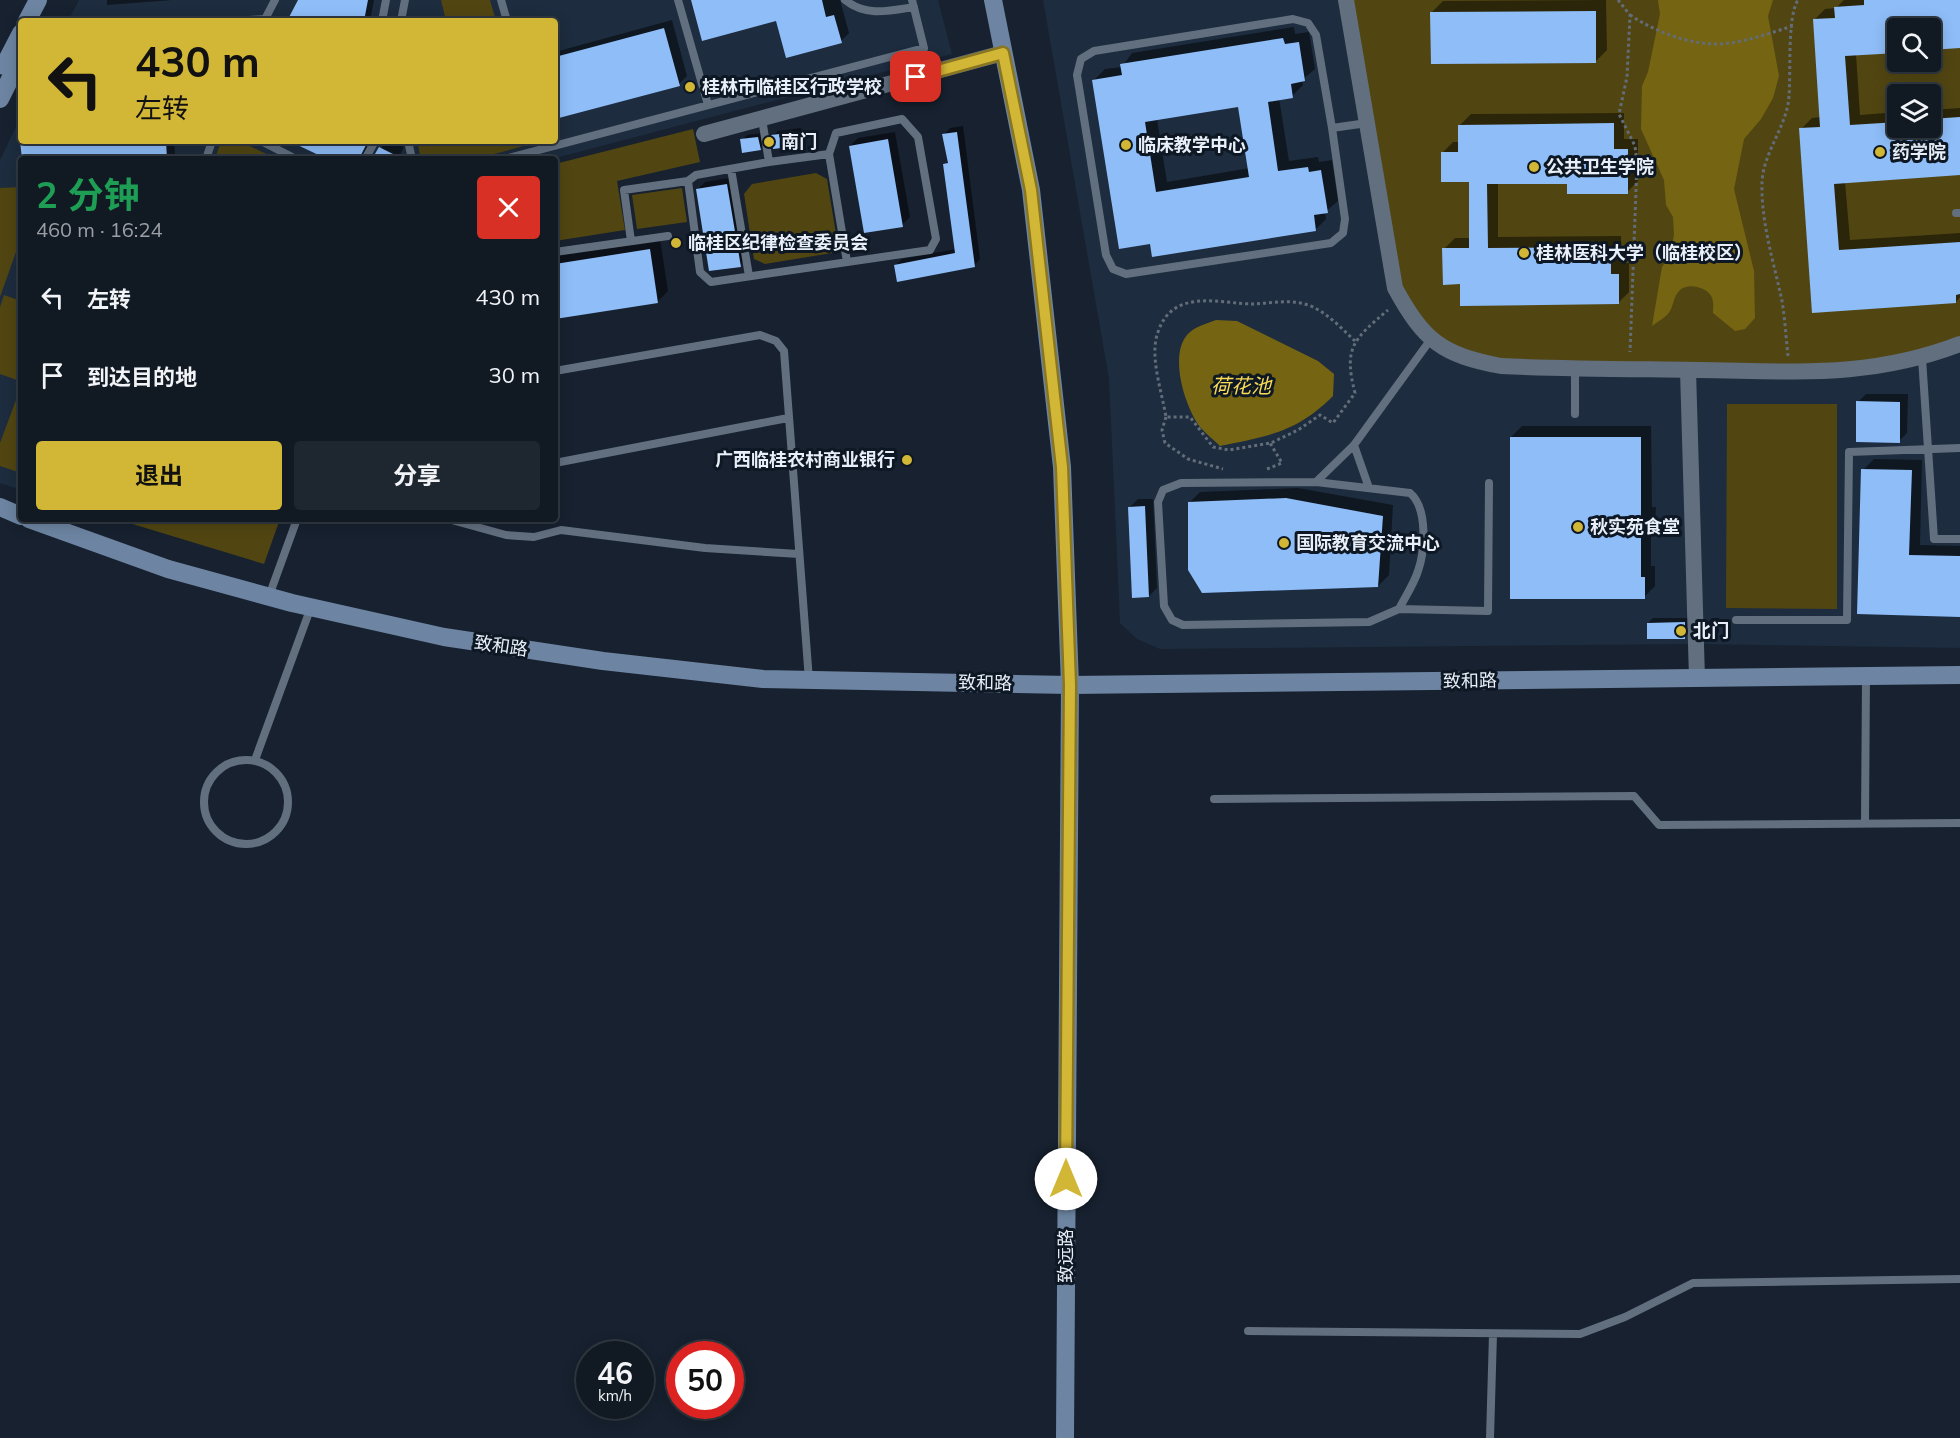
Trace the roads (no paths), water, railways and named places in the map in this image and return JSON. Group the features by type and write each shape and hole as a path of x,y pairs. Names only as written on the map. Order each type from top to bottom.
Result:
{"main road":[{"path":"29,18 38,0"},
{"path":"41,18 50,0"},
{"name":"致远路","path":"993,0 1031,190 1062,467 1070,685 1065,1438"},
{"path":"0,74 18,39"},
{"path":"0,99 18,63"},
{"path":"0,507 18,515"},
{"name":"致和路","path":"37,522 168,569 269,597 444,637 603,661 763,679 1070,685 1960,675"}],"street":[{"path":"1346,0 1395,288 1420,329 1456,355 1501,366 1688,370 1859,370 1922,358 1960,344"},
{"path":"704,134 1003,53"},
{"path":"1688,370 1697,678"}],"lane":[{"path":"265,18 275,0"},
{"path":"383,18 386,0"},
{"path":"402,18 405,0"},
{"path":"501,0 506,18"},
{"path":"678,0 708,105"},
{"path":"558,141 708,105 924,48 913,4 867,12 854,8 845,0"},
{"path":"1293,20 1308,23 1316,35 1332,128 1345,219 1343,233 1330,243 1126,274 1113,269 1106,255 1077,75 1081,59 1094,51 1293,20"},
{"path":"762,119 770,162"},
{"path":"688,181 700,272 711,282 930,250 936,239 918,137 902,119 836,133 830,154 847,262"},
{"path":"1332,128 1368,123"},
{"path":"267,144 290,156"},
{"path":"513,156 542,145"},
{"path":"631,241 624,190 688,181 696,175 770,162 830,154"},
{"path":"731,169 749,276"},
{"path":"558,252 668,236"},
{"path":"558,370 759,335 776,341 784,351 809,680"},
{"path":"1316,482 1354,445 1431,339"},
{"path":"1922,358 1934,539 1960,539"},
{"path":"1575,368 1575,414"},
{"path":"558,462 788,418"},
{"path":"1354,445 1369,488"},
{"path":"1736,620 1847,620 1849,452 1960,448"},
{"path":"1399,609 1420,566 1422,536 1420,507 1410,493 1316,482 1181,483 1165,488 1158,502 1164,606 1168,616 1184,625 1369,622 1399,609 1488,611 1489,483"},
{"path":"269,597 296,522"},
{"path":"458,522 506,536 534,537 561,531 705,548 799,554"},
{"path":"255,760 311,607"},
{"path":"1865,823 1866,676"},
{"path":"240,760 255,760 278,774 289,799 288,812 282,825 273,835 261,842 234,843 221,836 211,826 205,813 204,799 211,779 227,764 240,760"},
{"path":"1214,800 1634,796 1659,825 1960,823"},
{"path":"1248,1331 1580,1334 1625,1317 1693,1283 1960,1280"},
{"path":"1490,1438 1493,1334"}],"water":[{"path":"1658,0 1773,0 1768,16 1779,76 1773,98 1761,119 1744,139 1734,189 1754,271 1755,318 1745,329 1735,331 1713,313 1713,301 1710,294 1693,286 1680,290 1669,313 1652,326 1662,267 1670,255 1674,235 1673,217 1666,205 1664,180 1641,129 1642,86 1648,72 1660,14"},
{"name":"荷花池","path":"1216,320 1237,321 1318,361 1334,374 1333,396 1307,418 1281,431 1220,446 1202,430 1194,418 1185,395 1179,368 1179,355 1187,335 1196,328"}],"place":[{"name":"桂林市临桂区行政学校","path":"690,87"},
{"name":"南门","path":"769,142"},
{"name":"临床教学中心","path":"1126,145"},
{"name":"药学院","path":"1880,152"},
{"name":"公共卫生学院","path":"1534,167"},
{"name":"临桂区纪律检查委员会","path":"676,243"},
{"name":"桂林医科大学（临桂校区）","path":"1524,253"},
{"name":"广西临桂农村商业银行","path":"907,460"},
{"name":"秋实苑食堂","path":"1578,527"},
{"name":"国际教育交流中心","path":"1284,543"},
{"name":"北门","path":"1681,631"}]}
